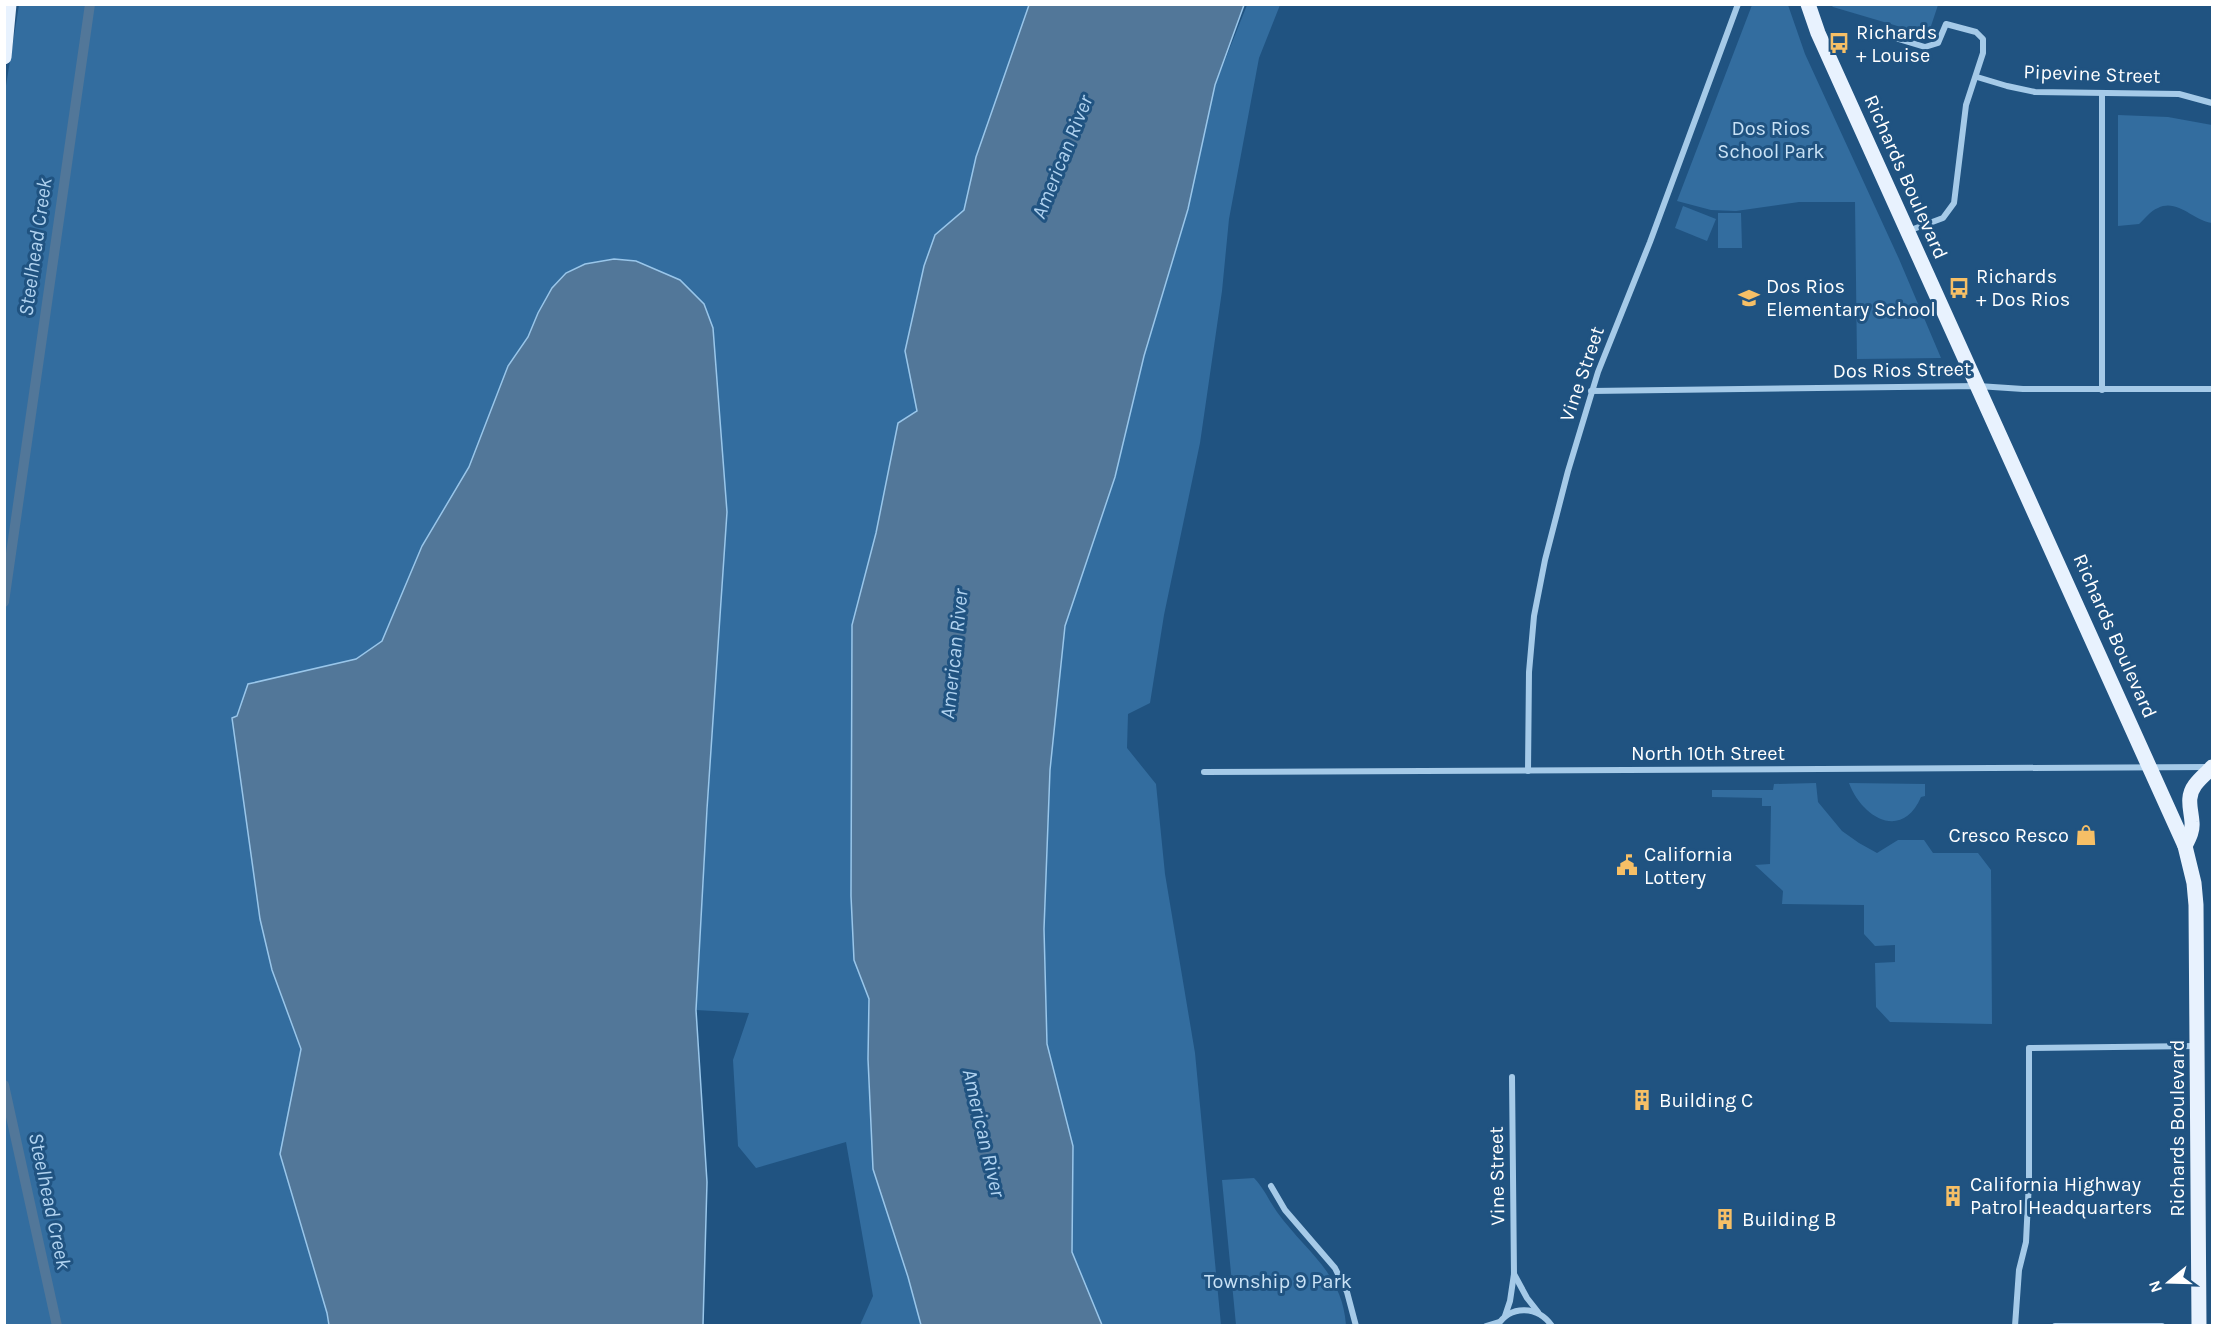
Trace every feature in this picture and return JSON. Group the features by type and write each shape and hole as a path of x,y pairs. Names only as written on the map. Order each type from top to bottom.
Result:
{"main road":[{"path":"4,57 9,4"},
{"name":"Richards Boulevard","path":"1808,4 1818,33 2186,846 2196,905 2199,1326"},
{"path":"2186,846 2192,832 2188,806 2190,794 2194,785 2212,767"}],"street":[{"name":"Vine Street","path":"1528,771 1530,652 1537,596 1561,499 1591,391 1650,242 1738,4"},
{"path":"1865,29 1925,47 1938,43 1947,24 1976,32 1983,39 1983,53 1977,77 1966,105 1954,203 1943,218 1908,231"},
{"name":"Pipevine Street","path":"1977,77 2036,92 2179,94 2212,103"},
{"path":"2102,94 2102,390"},
{"name":"Dos Rios Street","path":"1591,391 1978,386 2102,390 2212,389"},
{"name":"North 10th Street","path":"1204,772 2212,767"},
{"path":"2015,1326 2019,1269 2026,1242 2029,1181 2029,1048 2197,1046"},
{"name":"Vine Street","path":"1505,1316 1514,1274 1512,1077"},
{"path":"1270,1186 1285,1210 1335,1268 1347,1292 1356,1326"},
{"name":"Vine Street","path":"1514,1274 1527,1298 1553,1325"},
{"path":"1486,1326 1498,1324 1505,1316 1521,1310 1538,1312"},
{"path":"2055,1326 2162,1326"}],"green space":[{"path":"19,5 1029,5 976,157 964,210 935,235 905,351 917,411 898,423 876,533 852,625 851,896 854,960 869,999 868,1059 873,1169 921,1325 860,1325 873,1296 846,1142 756,1168 738,1146 733,1060 749,1013 696,1010 717,639 713,328 680,280 636,261 613,259 585,264 566,273 552,288 528,337 508,366 469,467 422,546 382,641 356,659 232,718 260,919 272,970 301,1049 280,1154 329,1325 5,1326 4,98"},
{"path":"1247,5 1280,5 1259,58 1229,219 1222,291 1200,443 1164,615 1150,703 1128,714 1127,748 1156,784 1165,874 1195,1053 1221,1325 1102,1325 1072,1252 1073,1146 1047,1044 1044,929 1050,770 1065,626 1115,477 1144,356 1188,209 1215,85"},
{"name":"Dos Rios School Park","path":"1752,5 1788,5 1805,54 1899,259 1941,358 1857,359 1855,202 1799,202 1736,211 1711,210 1677,201"},
{"path":"1831,5 1938,5 1928,35"},
{"path":"2118,115 2168,117 2212,125 2212,223 2179,208 2165,206 2152,211 2139,224 2118,226"},
{"path":"1683,206 1716,219 1707,241 1675,228"},
{"path":"1718,213 1741,213 1742,248 1718,248"},
{"path":"1816,783 1818,802 1842,831 1877,853 1898,840 1924,840 1933,853 1978,853 1991,870 1992,1024 1890,1022 1876,1007 1875,963 1895,962 1895,945 1875,946 1864,934 1864,905 1782,904 1783,891 1755,865 1770,864 1771,806 1762,806 1762,798 1712,797 1712,790 1773,790 1774,784"},
{"path":"1849,783 1925,784 1925,796 1921,797 1913,810 1904,818 1893,821 1883,820 1863,806"},
{"name":"Township 9 Park","path":"1254,1178 1277,1212 1330,1277 1338,1291 1346,1325 1236,1325 1222,1180"}],"water":[{"name":"American River","path":"1029,5 1244,5 1215,85 1188,209 1144,356 1115,477 1065,626 1050,770 1044,929 1047,1044 1073,1146 1072,1252 1102,1325 921,1325 873,1169 868,1059 869,999 854,960 851,896 852,625 876,533 898,423 917,411 905,351 924,266 935,235 964,210 976,157"},
{"path":"614,259 636,261 680,280 704,304 713,328 727,512 696,1010 707,1182 703,1325 329,1325 280,1154 301,1049 272,970 260,919 232,718 237,716 248,684 356,659 382,641 422,546 469,467 508,366 528,337 552,288 566,273 585,264"}],"waterway":[{"name":"Steelhead Creek","path":"4,602 90,4"},
{"name":"Steelhead Creek","path":"4,1085 57,1326"}],"place":[{"name":"Richards + Louise","path":"1839,43"},
{"name":"Richards + Dos Rios","path":"1959,288"},
{"name":"Dos Rios Elementary School","path":"1749,298"},
{"name":"Cresco Resco","path":"2086,835"},
{"name":"California Lottery","path":"1627,865"},
{"name":"Building C","path":"1642,1100"},
{"name":"California Highway Patrol Headquarters","path":"1953,1196"},
{"name":"Building B","path":"1725,1219"}]}
